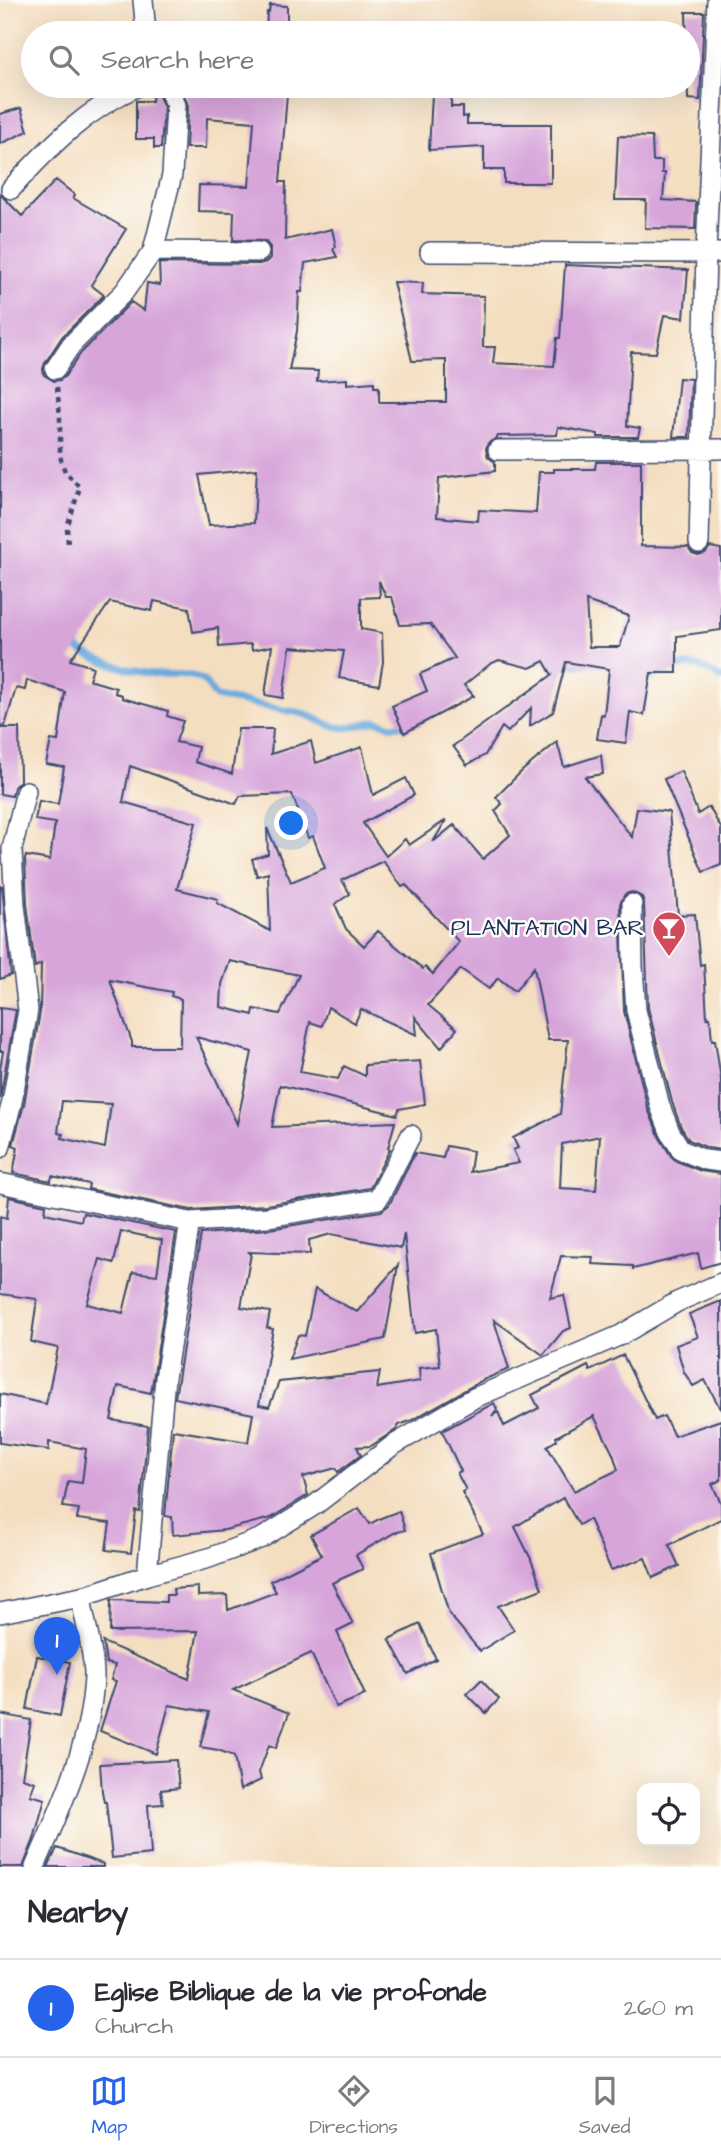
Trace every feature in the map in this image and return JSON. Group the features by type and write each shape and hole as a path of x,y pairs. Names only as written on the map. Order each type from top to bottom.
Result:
{"street":[{"path":"143,0 145,21"},
{"path":"699,543 711,449 717,0"},
{"path":"11,189 49,147 103,103 113,98"},
{"path":"55,369 71,345 124,292 153,251 172,175 176,105 173,98"},
{"path":"153,251 259,252"},
{"path":"430,252 713,253"},
{"path":"498,450 711,449"},
{"path":"0,1148 12,1102 28,1010 15,905 12,849 26,791"},
{"path":"632,904 636,1010 660,1106 670,1132 681,1150 705,1160 721,1162"},
{"path":"0,1183 190,1222 267,1217 378,1199 411,1135"},
{"path":"147,1575 165,1378 190,1222"},
{"path":"0,1613 80,1597 209,1558 262,1538 315,1505 392,1446 474,1398 621,1335 677,1302 721,1283"},
{"path":"35,1867 65,1798 88,1724 94,1675 80,1597"}],"path":[{"path":"55,369 60,416 60,456 65,472 80,486 68,527 68,545"}],"building":[{"path":"270,5 287,6 287,21 267,21"},
{"path":"686,12 704,12 700,100 688,98 700,98 700,21 686,21"},
{"path":"152,98 160,98 164,107 161,148 154,148 154,139 136,139 136,101 152,101"},
{"path":"185,98 287,98 280,182 286,182 285,240 332,229 336,247 333,249 337,257 305,263 302,292 299,292 297,331 289,370 318,371 317,381 347,379 347,384 374,382 374,387 379,387 379,402 446,402 446,360 412,361 393,282 423,283 422,294 484,296 483,347 495,347 493,363 554,366 557,338 560,338 565,265 688,270 684,318 664,315 656,353 631,352 627,426 640,428 638,437 598,437 598,434 558,427 557,435 498,436 488,443 486,449 488,457 495,462 495,471 439,478 437,517 478,521 479,510 536,513 539,472 554,472 554,469 595,469 596,462 641,462 641,546 688,547 692,553 698,555 705,553 710,547 721,549 721,630 677,636 677,673 651,673 644,715 630,712 626,743 597,739 601,714 604,715 609,669 566,662 553,712 530,726 531,708 508,732 502,727 485,755 467,765 453,746 552,675 544,661 530,668 499,660 490,664 464,685 474,696 404,733 392,706 427,691 420,674 455,658 430,624 400,625 392,597 386,597 379,581 380,597 361,598 361,629 382,633 383,662 379,685 339,678 344,651 290,647 283,698 265,695 272,646 252,650 251,644 219,647 218,628 193,632 189,608 154,601 152,611 110,602 70,660 93,667 89,680 116,688 115,693 122,695 122,698 168,711 167,716 183,721 176,742 198,747 195,762 232,774 238,729 273,729 271,754 311,741 316,763 362,747 373,795 406,778 414,795 363,823 386,856 405,839 409,845 446,820 433,842 454,825 483,859 510,835 495,811 502,804 496,797 557,742 564,767 601,755 603,774 585,777 632,837 637,808 669,812 678,915 695,914 700,965 704,964 707,1018 710,1018 721,1079 721,1150 689,1140 672,1102 648,1008 644,903 642,897 632,892 625,894 620,904 624,1011 648,1109 660,1138 676,1161 701,1171 721,1174 721,1262 701,1268 698,1253 633,1269 633,1266 592,1264 593,1257 561,1256 550,1298 564,1295 571,1328 563,1331 543,1355 494,1320 509,1369 399,1425 371,1446 357,1447 361,1455 338,1472 336,1468 303,1477 308,1495 271,1518 225,1530 173,1535 172,1517 165,1516 173,1430 248,1442 253,1414 175,1398 201,1234 269,1229 381,1211 389,1205 415,1153 443,1158 446,1146 473,1151 470,1172 519,1163 513,1150 518,1148 513,1138 560,1114 568,1040 548,1040 534,967 515,991 498,978 489,989 461,969 428,1005 457,1029 441,1048 415,1017 417,1035 361,1009 355,1023 328,1007 322,1026 310,1022 300,1072 338,1079 344,1066 365,1076 365,1065 420,1061 425,1104 399,1109 397,1115 280,1085 272,1127 395,1122 388,1148 390,1149 370,1188 266,1205 191,1210 88,1189 89,1184 52,1176 51,1181 13,1173 18,1147 13,1145 24,1104 40,1012 41,964 35,967 27,904 25,860 26,856 50,860 55,823 35,820 39,801 58,804 64,767 46,764 51,740 58,741 65,692 27,680 25,690 16,688 5,726 0,725 0,194 22,216 56,180 75,195 73,198 126,229 91,285 104,295 62,337 45,363 44,375 54,381 60,380 81,353 131,302 144,311 147,283 160,285 159,263 259,264 270,258 270,247 265,241 233,240 234,212 198,211 199,185 249,186 254,122 207,118 206,148 186,148 188,106","holes":["257,469 254,523 209,525 199,475","586,601 629,616 620,647 589,647","130,766 236,804 240,796 292,794 308,838 313,836 325,868 291,882 267,828 268,854 252,859 257,876 268,873 270,931 217,903 218,899 177,889 196,823 123,802","383,861 402,887 406,885 459,942 433,974 425,967 423,969 378,931 364,946 346,929 335,904 350,894 342,880","230,961 299,975 280,1014 254,1009 253,1015 221,1007 222,984","110,980 172,992 171,996 181,999 180,1047 132,1047","196,1037 252,1052 237,1124","62,1101 111,1104 105,1148 62,1138 63,1134 58,1133","600,1136 596,1190 560,1188 562,1144","331,1234 401,1248 404,1234 415,1333 436,1329 440,1366 419,1368 420,1381 377,1388 380,1372 279,1382 269,1407 259,1405 273,1329 267,1328 270,1312 241,1307 251,1254 249,1252 310,1254 309,1240"]},
{"path":"432,98 451,98 451,107 463,107 463,117 467,116 467,124 551,124 551,183 504,183 504,170 484,170 484,147 429,150"},
{"path":"21,108 28,131 0,144 0,114"},
{"path":"618,136 652,137 653,161 662,161 662,173 665,173 663,200 696,202 695,229 645,228 646,200 615,200"},
{"path":"679,378 691,379 689,437 673,437"},
{"path":"0,728 19,728 20,781 14,787 12,796 0,794"},
{"path":"681,771 698,814 709,807 721,828 721,865 703,872 664,779"},
{"path":"0,886 11,975 0,979"},
{"path":"0,1008 16,1010 0,1099 3,1051 0,1051"},
{"path":"9,1197 46,1205 45,1213 81,1221 83,1213 176,1232 151,1393 118,1386 111,1420 148,1426 140,1512 136,1511 131,1553 106,1550 110,1523 77,1519 79,1509 63,1507 68,1481 82,1483 86,1449 49,1442 49,1450 0,1443 0,1394 46,1404 58,1348 31,1342 37,1299 0,1294 0,1216 7,1218","holes":["121,1231 162,1240 157,1275 133,1272 123,1313 87,1304 100,1259 114,1263"]},
{"path":"398,1265 385,1339 289,1359 298,1335 305,1336 315,1289 357,1312"},
{"path":"721,1301 721,1410 705,1380 693,1386 684,1372 676,1345 698,1337 689,1314"},
{"path":"623,1355 655,1420 664,1416 674,1436 721,1420 721,1480 712,1484 721,1503 721,1519 669,1545 679,1566 653,1578 645,1558 611,1570 589,1519 579,1525 563,1498 515,1527 542,1589 498,1606 514,1630 480,1651 449,1614 431,1553 483,1534 462,1492 466,1490 457,1473 461,1471 442,1431 494,1403 497,1409 492,1416 498,1412 504,1426 539,1408 532,1395 588,1366 590,1371","holes":["594,1416 618,1470 574,1491 547,1446 557,1440 556,1437"]},
{"path":"359,1508 370,1524 399,1511 405,1530 394,1533 356,1555 363,1569 332,1583 353,1624 337,1632 365,1695 336,1707 311,1653 233,1690 289,1713 276,1748 269,1745 259,1772 261,1780 240,1790 234,1756 200,1747 209,1712 169,1705 156,1754 100,1731 116,1681 111,1680 115,1665 106,1663 103,1642 189,1679 198,1631 110,1632 111,1600 166,1602 166,1595 174,1595 173,1589 198,1587 198,1596 227,1595 228,1610 276,1592 270,1581 322,1555 311,1535"},
{"path":"420,1624 436,1659 408,1674 389,1639"},
{"path":"37,1656 70,1662 60,1716 27,1709"},
{"path":"481,1680 499,1699 486,1713 467,1694"},
{"path":"0,1714 31,1720 22,1778 35,1782 30,1795 45,1799 23,1867 0,1867"},
{"path":"176,1760 179,1788 161,1790 163,1804 148,1805 151,1854 112,1858 100,1764"},
{"path":"57,1848 103,1864 103,1867 48,1867"}],"waterway":[{"path":"72,644 79,650 111,664 154,674 197,677 204,681 216,697 305,714 332,726 346,728 376,721 393,726 408,720"},
{"path":"558,663 588,663"},
{"path":"643,680 685,666 700,667 721,678"}],"place":[{"name":"PLANTATION BAR","path":"669,958"},
{"name":"Eglise Biblique de la vie profonde","path":"57,1675"}]}
